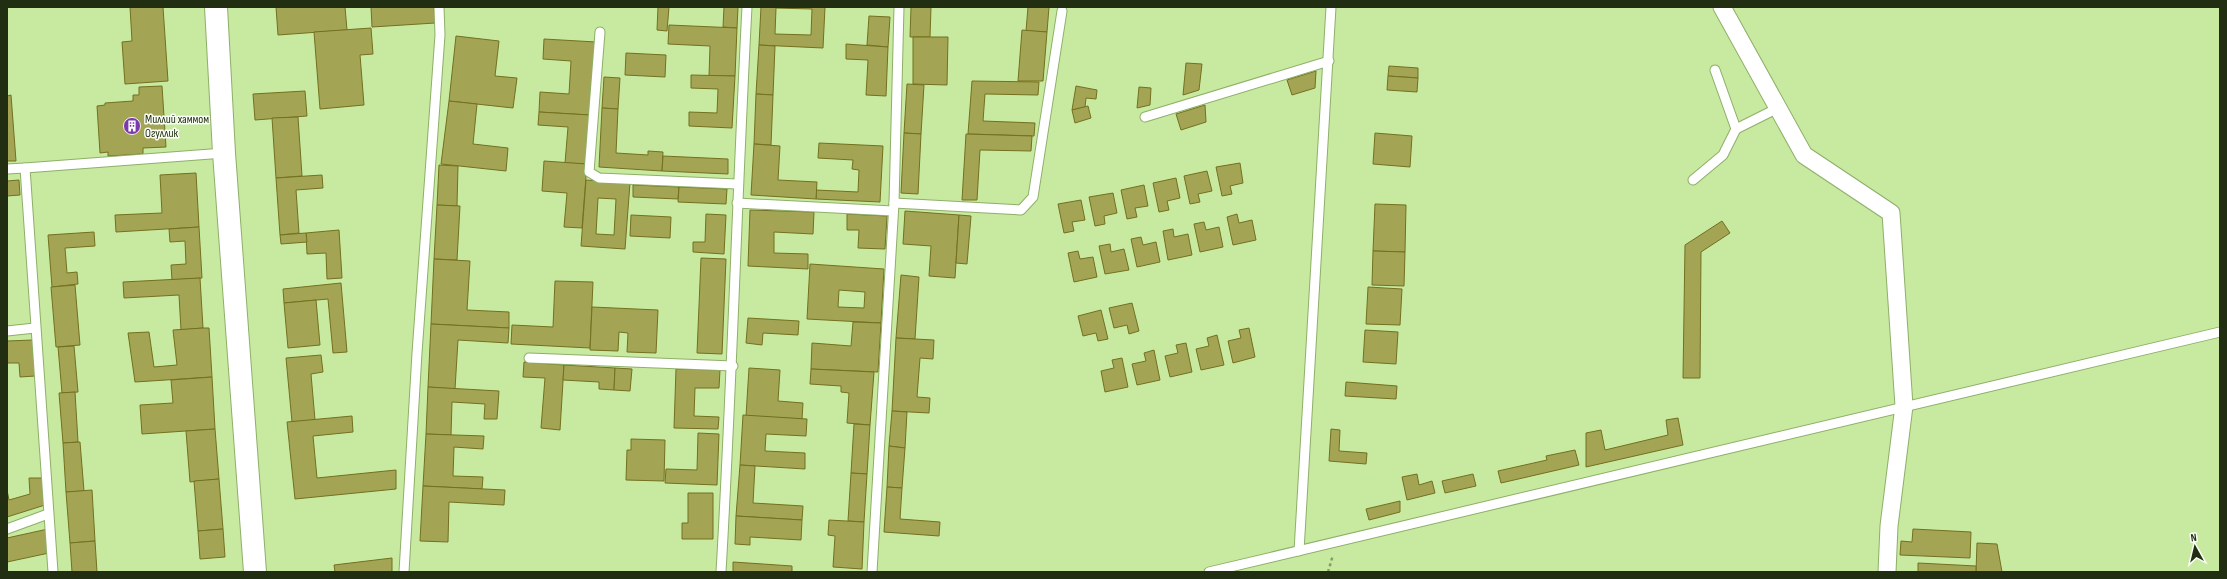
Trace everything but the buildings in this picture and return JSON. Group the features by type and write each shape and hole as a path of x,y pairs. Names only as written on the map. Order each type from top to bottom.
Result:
{"main road":[{"path":"216,7 224,153 255,572"}],"street":[{"path":"1722,7 1804,155 1891,213 1904,406 1889,526 1887,572"}],"lane":[{"path":"404,572 417,353 440,34 439,7"},
{"path":"721,572 732,366 736,203 747,7"},
{"path":"872,572 894,207 899,7"},
{"path":"1299,550 1331,7"},
{"path":"736,203 1021,210 1032,197 1062,11"},
{"path":"600,32 589,172 599,178 737,184"},
{"path":"1145,117 1328,61"},
{"path":"1715,70 1736,128"},
{"path":"1693,180 1723,155 1736,128 1778,108"},
{"path":"7,169 224,153"},
{"path":"25,168 53,572"},
{"path":"7,330 35,328"},
{"path":"1209,572 2220,332"},
{"path":"529,358 732,366"},
{"path":"7,529 48,514"}],"place":[{"name":"Миллий хаммом Огуллик","path":"132,126"}]}
